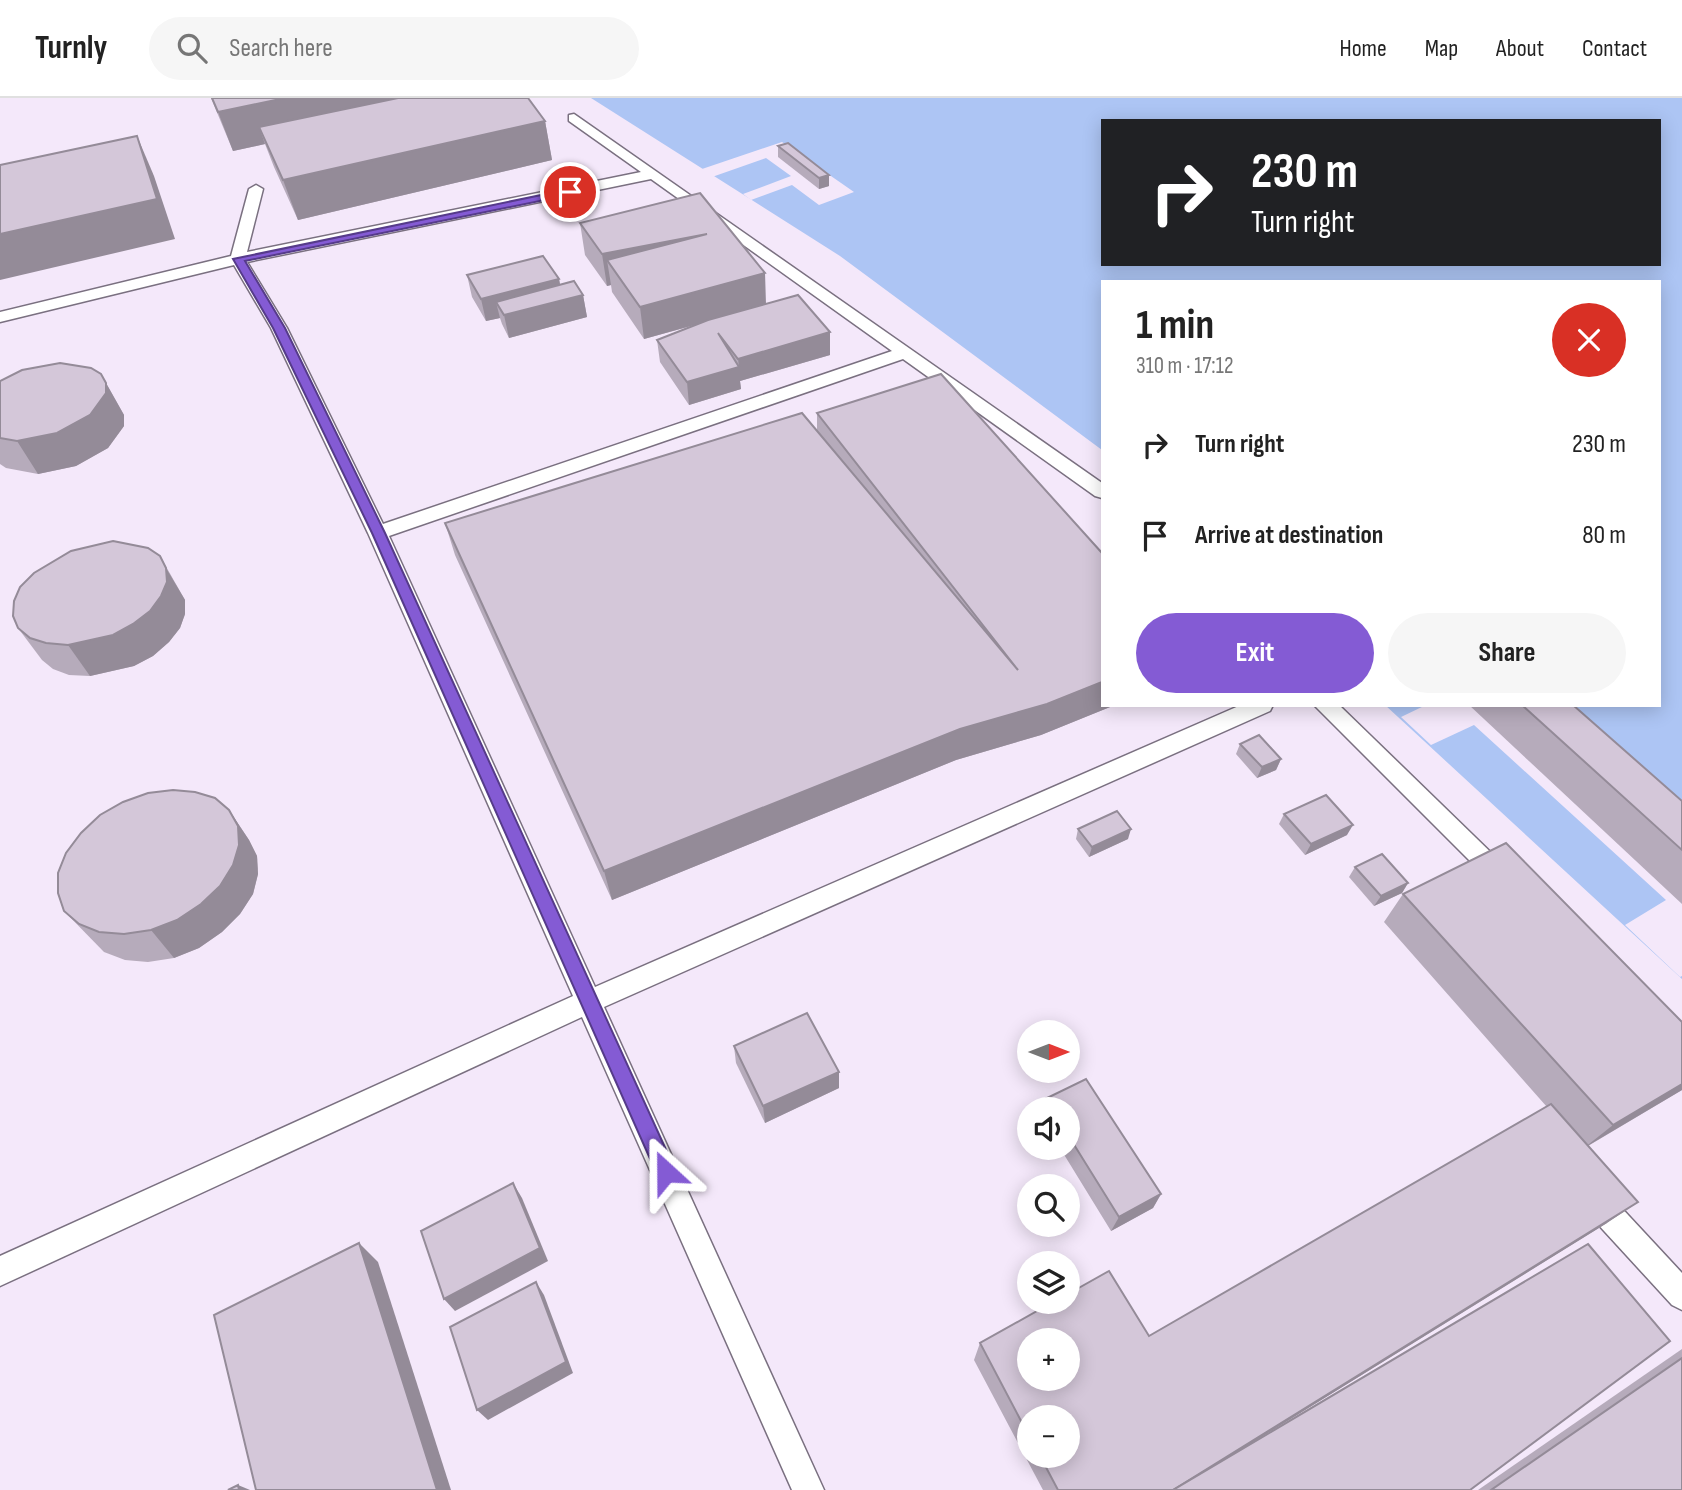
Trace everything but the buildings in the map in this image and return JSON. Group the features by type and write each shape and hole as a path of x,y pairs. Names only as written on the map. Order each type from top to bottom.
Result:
{"lane":[{"path":"574,118 1101,491"},
{"path":"0,317 238,259 654,174"},
{"path":"256,189 238,259 279,328 379,533 808,1490"},
{"path":"379,533 906,352"},
{"path":"0,1271 590,1001 1257,707"},
{"path":"1327,707 1517,893"},
{"path":"1586,1190 1682,1295"}],"water":[{"path":"591,98 1682,98 1682,979 1387,707 1661,707 1661,280 1101,280 1101,449 840,256"}],"pier":[{"path":"782,142 854,192 819,205 792,185 751,200 743,194 791,176 766,158 712,177 702,169"},
{"path":"1422,707 1534,707 1682,836 1682,976 1625,925 1666,900 1474,725 1431,745 1401,717"}],"route":[{"path":"570,192 238,259 279,328 379,533 666,1172"}]}
